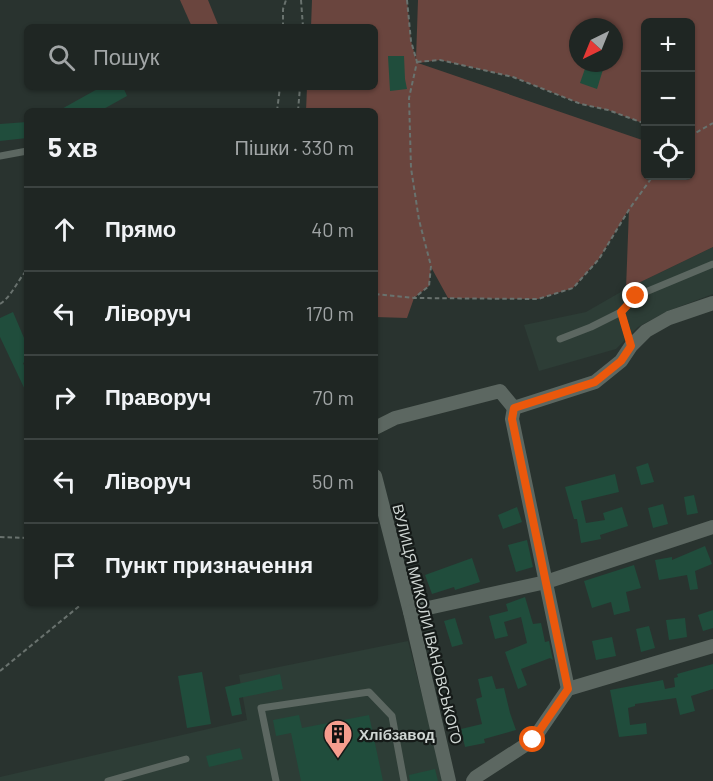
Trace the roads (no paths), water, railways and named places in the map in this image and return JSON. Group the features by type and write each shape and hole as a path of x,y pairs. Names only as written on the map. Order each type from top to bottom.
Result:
{"street":[{"path":"514,408 595,382 621,361 631,346 646,331 669,318 713,303"},
{"path":"378,426 395,418 500,391 514,408 512,419 568,689"},
{"name":"ВУЛИЦЯ МИКОЛИ ІВАНОВСЬКОГО","path":"378,488 410,612 449,781"},
{"path":"410,612 546,582 713,527"},
{"path":"473,781 533,740 568,689 713,646"}],"lane":[{"path":"0,156 24,152"},
{"path":"560,339 621,312 636,296 713,264"},
{"path":"621,312 631,346"},
{"path":"276,781 261,708 369,692 392,716 404,781"},
{"path":"108,781 186,759"}],"place":[{"name":"Хлібзавод","path":"338,760"}]}
